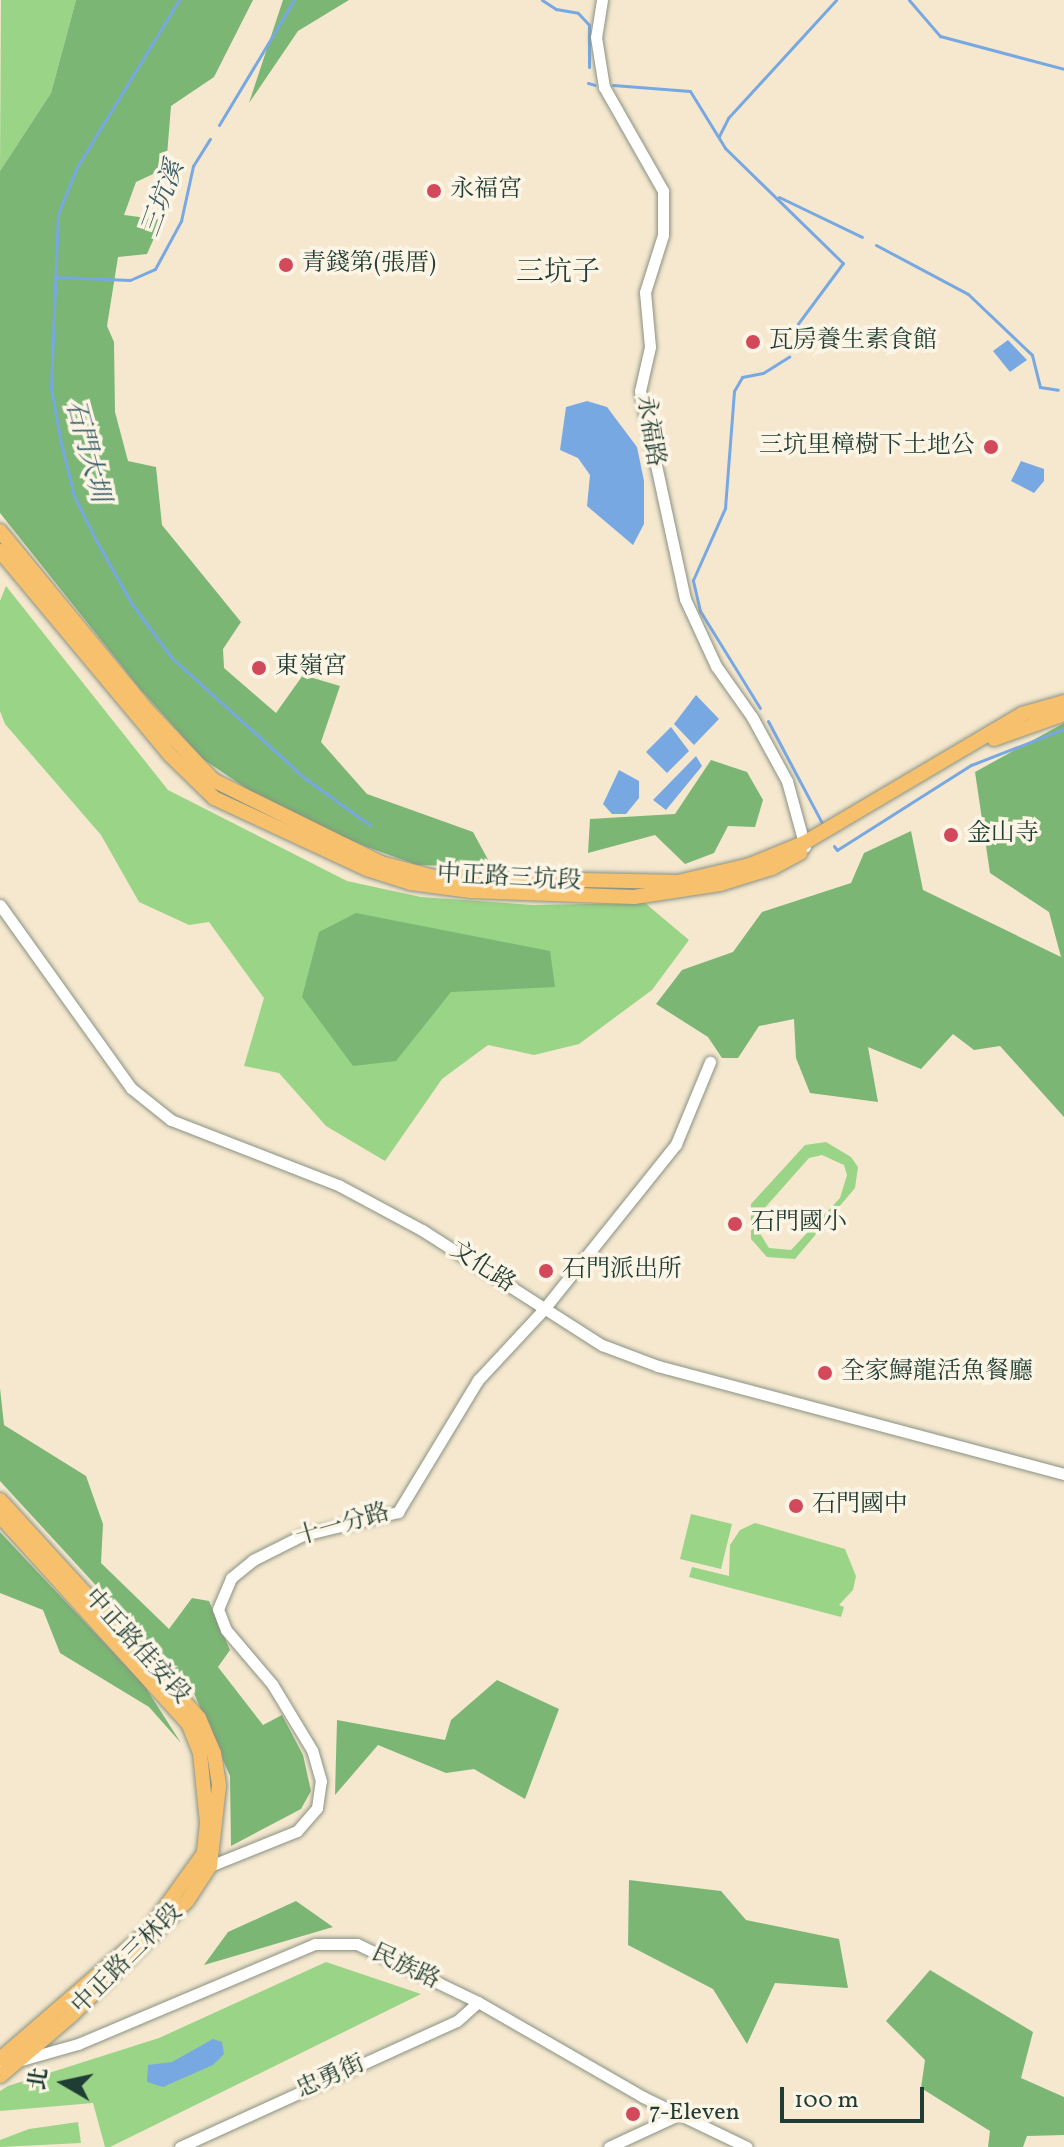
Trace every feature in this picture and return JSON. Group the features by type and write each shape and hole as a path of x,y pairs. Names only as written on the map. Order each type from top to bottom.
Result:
{"main road":[{"name":"中正路三坑段","path":"0,531 196,766 243,799 381,863 473,881 678,882 750,865 805,846 994,739 1064,714"},
{"name":"中正路三坑段","path":"0,551 170,755 214,798 367,869 411,883 470,891 634,897 720,884 772,868 1022,714 1064,702"},
{"name":"中正路佳安段","path":"0,1500 170,1680 199,1718 219,1786 207,1860"},
{"name":"中正路佳安段","path":"0,1516 188,1723 200,1753 206,1794 207,1860"},
{"name":"中正路三林段","path":"0,2076 5,2063 148,1931 207,1860"}],"street":[{"name":"永福路","path":"602,0 596,37 604,87 665,203 663,235 645,292 650,347 640,391 685,599 716,666 752,717 787,781 805,846"},
{"name":"文化路","path":"0,905 131,1088 153,1110 340,1186 422,1230 602,1345 658,1366 1064,1474"},
{"name":"十一分路","path":"207,1860 297,1831 317,1808 321,1781 312,1750 272,1684 226,1630 218,1609 231,1578 303,1535 398,1512 478,1380 544,1309 676,1144 710,1062"},
{"name":"民族路","path":"5,2063 78,2044 315,1944 357,1944 478,2002 680,2114 747,2147"},
{"name":"忠勇街","path":"180,2147 457,2021 478,2002"},
{"path":"609,2147 680,2114"}],"green space":[{"path":"1,0 76,0 51,93 0,171"},
{"path":"76,0 253,0 214,77 171,106 166,168 136,182 124,215 162,220 147,254 118,257 107,326 114,342 115,412 128,461 156,467 162,525 241,622 223,649 224,668 276,713 303,675 340,686 321,742 367,794 473,832 492,867 417,865 367,847 275,808 203,759 140,689 0,513 0,171 51,93"},
{"path":"283,0 349,0 298,31 249,103"},
{"path":"6,586 168,790 347,881 421,897 533,905 645,903 689,940 652,990 579,1044 534,1055 488,1045 442,1079 385,1161 326,1126 279,1073 244,1066 264,998 209,922 189,925 139,902 101,835 5,724 0,711 0,601"},
{"path":"1064,723 1064,1117 1000,1046 974,1050 953,1034 921,1069 868,1047 878,1102 810,1093 796,1058 794,1019 759,1026 738,1058 722,1058 708,1037 656,1004 682,970 733,952 762,912 851,883 864,853 911,831 923,890 1061,957 1049,912 990,873 975,772"},
{"path":"711,760 747,772 763,800 755,827 728,826 714,853 685,864 655,835 588,853 590,819 675,814"},
{"path":"356,913 550,951 555,987 451,992 396,1061 353,1066 302,997 319,932"},
{"path":"826,1142 851,1157 858,1167 855,1188 795,1259 767,1257 751,1239 751,1204 805,1145","holes":["822,1155 844,1165 847,1175 840,1198 791,1250 769,1248 759,1232 761,1212 809,1158"]},
{"path":"0,1388 4,1425 86,1476 103,1524 101,1563 169,1629 192,1598 209,1601 230,1650 218,1667 263,1725 282,1715 303,1755 311,1791 301,1809 231,1846 230,1776 193,1691 0,1481"},
{"path":"691,1514 732,1524 721,1569 680,1559"},
{"path":"755,1523 845,1549 856,1576 853,1590 839,1605 844,1607 841,1617 689,1577 692,1567 729,1576 730,1545 740,1530"},
{"path":"0,1532 144,1685 181,1743 149,1707 60,1653 43,1610 0,1593"},
{"path":"497,1680 559,1709 525,1799 474,1769 446,1773 378,1745 335,1795 337,1720 445,1740 451,1720"},
{"path":"629,1880 721,1891 746,1920 839,1939 848,1988 775,1983 747,2044 713,1989 628,1945"},
{"path":"296,1901 333,1927 204,1965 228,1932"},
{"path":"326,1962 421,1994 110,2147 105,2147 93,2103 0,2111 0,2091 8,2086 159,2038"},
{"path":"930,1970 1033,2032 1021,2078 1064,2097 1064,2135 1027,2136 1023,2147 988,2147 990,2131 921,2088 925,2060 886,2021"},
{"path":"78,2122 81,2143 0,2147 0,2140 29,2129"}],"water":[{"path":"1008,340 1027,360 1010,372 993,351"},
{"path":"587,401 607,407 637,447 644,481 644,524 633,545 587,506 590,475 578,458 560,450 566,407"},
{"path":"1021,461 1044,469 1044,481 1034,493 1011,481"},
{"path":"696,695 719,719 694,745 674,724"},
{"path":"671,727 689,751 667,773 646,752"},
{"path":"696,756 702,766 666,810 653,800"},
{"path":"619,770 639,781 639,798 626,814 612,814 603,804"},
{"path":"213,2039 222,2042 224,2054 213,2065 163,2087 147,2082 148,2065 172,2062"}],"waterway":[{"name":"石門大圳","path":"179,0 77,167 58,214 51,388 61,443 74,496 97,542 132,604 172,658 306,779 370,825"},
{"name":"三坑溪","path":"219,125 294,0"},
{"path":"542,0 556,9 578,13 589,25 589,67"},
{"path":"719,136 728,118 836,0"},
{"path":"909,0 940,36 1064,69"},
{"path":"588,83 595,85"},
{"path":"613,85 690,91 725,148 843,263 797,325"},
{"name":"三坑溪","path":"57,277 130,280 155,269 181,221 193,166 210,139"},
{"path":"779,197 862,237"},
{"path":"876,245 968,294 1032,355 1040,387 1058,390"},
{"path":"760,708 700,611 693,580 725,508 734,391 742,377 763,373 789,357"},
{"path":"768,721 822,823"},
{"path":"834,846 837,850 971,765 1064,729"}],"place":[{"name":"永福宮","path":"434,191"},
{"name":"青錢第(張厝)","path":"286,265"},
{"name":"瓦房養生素食館","path":"753,342"},
{"name":"三坑里樟樹下土地公","path":"991,447"},
{"name":"東嶺宮","path":"259,668"},
{"name":"金山寺","path":"951,835"},
{"name":"石門國小","path":"735,1224"},
{"name":"石門派出所","path":"546,1271"},
{"name":"全家鱘龍活魚餐廳","path":"825,1373"},
{"name":"石門國中","path":"796,1506"},
{"name":"7-Eleven","path":"633,2114"}],"district":[{"name":"三坑子","path":"558,273"}]}
